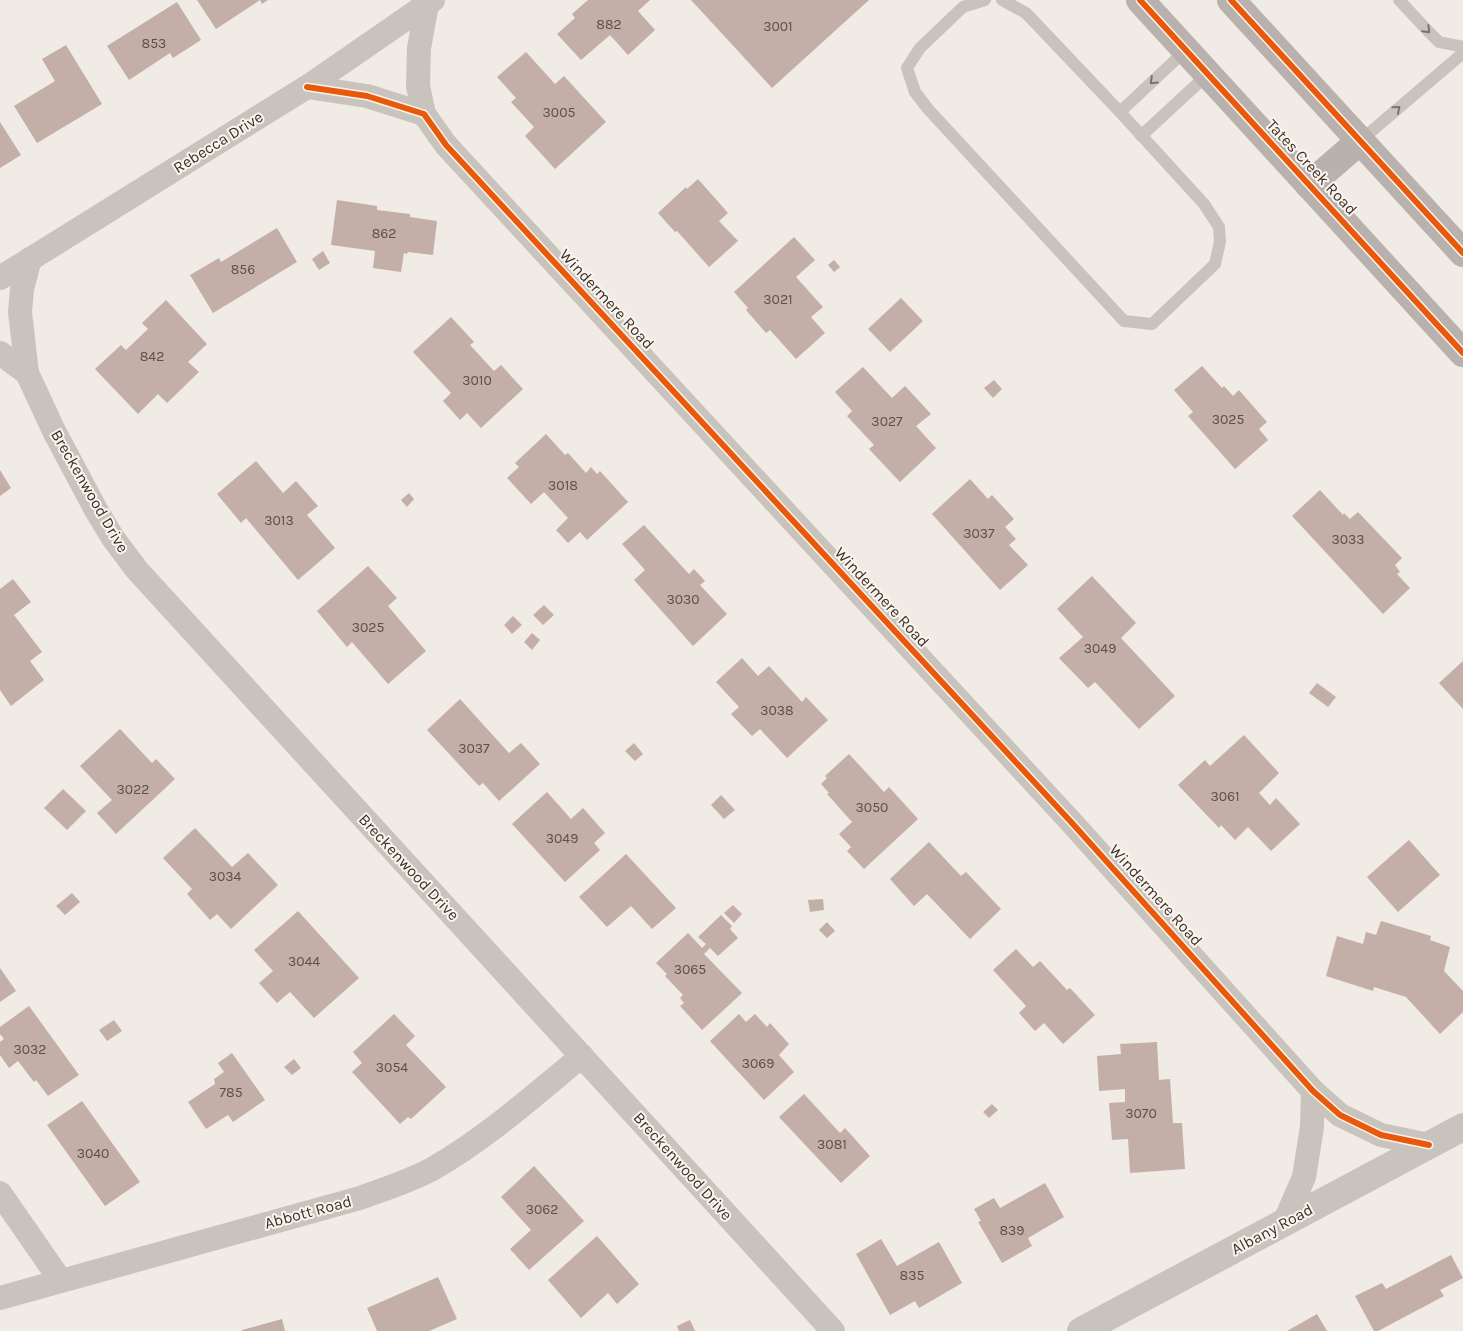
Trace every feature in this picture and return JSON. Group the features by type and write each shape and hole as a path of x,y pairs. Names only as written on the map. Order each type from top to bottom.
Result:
{"main road":[{"name":"Tates Creek Road","path":"1140,0 1463,353"},
{"path":"1231,0 1463,254"},
{"path":"1309,185 1360,141"}],"street":[{"name":"Rebecca Drive","path":"0,278 307,87 430,2"},
{"name":"Windermere Road","path":"430,2 419,48 418,86 424,114 446,145 1058,808 1313,1091 1340,1115 1381,1135 1429,1145"},
{"path":"307,87 367,96 424,114"},
{"name":"Breckenwood Drive","path":"30,259 22,289 20,312 27,373 54,430 96,510 136,570 833,1331"},
{"name":"Breckenwood Drive","path":"0,353 27,373"},
{"name":"Abbott Road","path":"0,1298 360,1198 398,1184 432,1169 495,1128 582,1056"},
{"path":"1284,1223 1304,1177 1312,1127 1313,1091"},
{"name":"Albany Road","path":"1081,1331 1463,1127"},
{"path":"0,1193 61,1280"}],"lane":[{"path":"985,0 963,8 920,48 907,68 915,92 928,109 1124,320 1152,324 1215,264 1220,242 1219,227 1204,204 1120,112 1026,14 1002,0"},
{"path":"1399,0 1439,42 1463,47"},
{"path":"1120,112 1186,50"},
{"path":"1360,141 1463,54"},
{"path":"1141,136 1208,74"}],"building":[{"path":"197,0 260,0 216,29"},
{"path":"260,0 268,0 262,4"},
{"path":"588,0 650,0 638,11 655,30 628,55 610,35 581,60 557,34 575,18 572,14"},
{"path":"691,0 869,0 772,88"},
{"path":"177,2 201,40 173,58 170,53 129,80 107,46"},
{"path":"66,45 102,104 37,143 14,106 55,81 42,59"},
{"path":"526,52 555,84 564,76 606,122 555,169 525,136 534,127 511,102 516,98 497,77"},
{"path":"0,122 21,155 0,168"},
{"path":"698,179 728,213 719,221 738,241 709,267 658,213 686,187 687,189"},
{"path":"337,200 377,206 377,210 410,214 410,217 437,221 433,255 404,253 401,272 373,268 375,251 331,245"},
{"path":"277,228 297,262 213,313 190,275 219,258 221,262"},
{"path":"794,237 815,260 796,277 823,307 811,317 825,333 796,359 770,330 766,333 746,310 748,308 734,292"},
{"path":"323,251 330,263 319,270 312,259"},
{"path":"834,260 840,267 834,272 828,265"},
{"path":"901,298 923,321 890,352 868,329"},
{"path":"166,300 207,344 188,362 199,372 167,403 158,394 138,414 95,369 121,345 126,350 148,329 142,323"},
{"path":"451,317 474,342 470,345 494,371 501,365 523,389 481,428 467,413 460,420 443,401 451,393 413,352"},
{"path":"1202,366 1222,388 1224,386 1233,396 1239,390 1267,422 1259,429 1268,440 1235,469 1188,416 1193,412 1174,390"},
{"path":"863,367 892,398 905,386 931,414 916,426 936,448 900,482 869,449 874,445 847,416 852,411 835,392"},
{"path":"994,380 1002,389 993,398 984,388"},
{"path":"546,434 565,455 568,453 586,473 591,467 597,474 600,471 628,502 587,540 580,532 568,543 556,530 568,518 544,492 531,504 507,478 519,467 515,463"},
{"path":"256,461 283,493 296,481 318,506 307,515 335,548 298,580 246,518 241,523 217,494"},
{"path":"0,470 11,488 0,496"},
{"path":"970,479 988,499 992,495 1014,519 1005,527 1016,539 1009,545 1028,565 1000,590 932,514"},
{"path":"1320,490 1343,515 1344,513 1350,519 1358,512 1402,558 1395,565 1400,572 1397,574 1410,588 1383,614 1292,516"},
{"path":"409,493 414,499 407,507 401,500"},
{"path":"644,525 689,574 694,569 705,581 700,585 727,614 693,646 634,580 645,570 622,544"},
{"path":"368,566 397,598 388,606 426,651 388,684 352,642 347,647 317,611"},
{"path":"1092,576 1136,623 1121,638 1175,696 1139,729 1095,682 1088,688 1059,658 1083,637 1057,609"},
{"path":"13,579 31,602 14,615 42,652 30,661 44,680 11,706 0,690 0,589"},
{"path":"544,605 554,615 543,625 533,615"},
{"path":"513,616 522,625 512,634 504,625"},
{"path":"532,633 540,640 532,650 524,642"},
{"path":"742,658 758,676 769,666 802,702 806,697 828,720 787,758 760,729 752,736 731,714 739,707 716,682"},
{"path":"1463,661 1463,709 1439,683"},
{"path":"1317,683 1336,697 1328,707 1309,693"},
{"path":"460,699 509,753 521,743 540,764 499,801 483,783 479,786 427,730"},
{"path":"120,729 152,763 156,759 175,779 116,834 97,813 112,800 80,766"},
{"path":"1244,735 1279,773 1259,793 1270,805 1276,798 1300,824 1271,851 1248,827 1235,840 1221,825 1219,828 1178,785 1205,760 1210,766"},
{"path":"634,743 643,754 635,761 625,751"},
{"path":"849,754 884,792 889,787 918,819 864,869 847,851 851,847 839,834 852,822 827,794 829,793 821,784 827,778 825,776"},
{"path":"63,789 86,811 67,830 44,808"},
{"path":"547,792 571,819 583,808 605,833 594,843 600,850 565,882 512,824"},
{"path":"721,795 735,810 724,819 711,805"},
{"path":"195,828 232,867 248,853 278,885 231,929 217,914 210,920 187,894 192,889 163,858"},
{"path":"1409,840 1440,875 1398,912 1367,877"},
{"path":"929,842 961,876 966,872 1001,909 970,939 927,894 914,906 890,879"},
{"path":"626,854 676,908 652,929 631,906 607,927 579,897"},
{"path":"72,893 80,902 65,915 56,906"},
{"path":"823,899 824,910 810,912 808,900"},
{"path":"733,905 742,914 734,923 724,913"},
{"path":"298,911 359,978 314,1018 290,992 277,1003 259,983 273,971 254,950"},
{"path":"721,915 732,926 730,929 738,938 718,956 710,948 704,954 742,993 702,1030 680,1006 684,1003 680,998 683,995 665,976 667,974 656,963 688,933 702,948 706,944 698,937"},
{"path":"1381,921 1431,936 1430,940 1450,947 1444,971 1463,991 1463,1012 1440,1034 1406,997 1374,987 1373,991 1326,976 1337,936 1363,944 1366,932 1376,935"},
{"path":"827,922 835,931 827,938 819,930"},
{"path":"1016,949 1033,967 1040,961 1067,990 1070,988 1095,1015 1063,1044 1044,1023 1035,1031 1019,1013 1026,1006 993,970"},
{"path":"0,968 16,991 0,1002"},
{"path":"29,1006 79,1075 48,1096 36,1080 34,1082 18,1061 9,1068 0,1055 0,1042 4,1039 0,1034 0,1027"},
{"path":"394,1014 415,1036 406,1045 446,1087 411,1119 408,1117 400,1124 352,1072 362,1063 353,1052"},
{"path":"739,1014 746,1022 755,1014 767,1027 770,1023 789,1044 779,1055 794,1072 764,1100 710,1041"},
{"path":"114,1020 122,1031 107,1041 99,1030"},
{"path":"1157,1042 1159,1080 1170,1079 1173,1123 1182,1123 1185,1169 1130,1173 1128,1139 1112,1140 1109,1103 1125,1102 1125,1089 1099,1091 1097,1056 1121,1054 1120,1044"},
{"path":"232,1053 265,1100 233,1122 228,1115 206,1129 188,1102 215,1084 214,1079 224,1072 218,1063"},
{"path":"294,1059 301,1068 292,1075 284,1067"},
{"path":"804,1094 840,1133 845,1128 870,1156 841,1183 779,1117"},
{"path":"82,1101 140,1182 105,1206 47,1125"},
{"path":"992,1104 998,1110 989,1118 983,1112"},
{"path":"534,1166 584,1221 529,1270 510,1249 531,1230 501,1197"},
{"path":"1045,1183 1064,1217 1028,1238 1032,1246 1002,1263 978,1222 981,1221 974,1209 994,1198 1000,1208"},
{"path":"597,1236 639,1284 617,1304 608,1293 581,1318 548,1280"},
{"path":"881,1239 897,1266 939,1242 962,1283 919,1308 915,1301 890,1315 856,1254"},
{"path":"1451,1255 1463,1278 1440,1290 1444,1296 1378,1331 1374,1331 1355,1296 1382,1283 1386,1289"},
{"path":"438,1277 457,1319 429,1331 377,1331 367,1308"},
{"path":"1317,1314 1327,1331 1287,1331"},
{"path":"282,1319 285,1331 242,1331 242,1330"},
{"path":"690,1320 695,1331 679,1331 677,1326"}],"cycle path":[{"path":"1140,0 1463,353"},
{"path":"1231,0 1463,253"},
{"path":"307,87 367,96 424,114 446,145 1072,823 1313,1091 1340,1115 1381,1135 1429,1145"}]}
